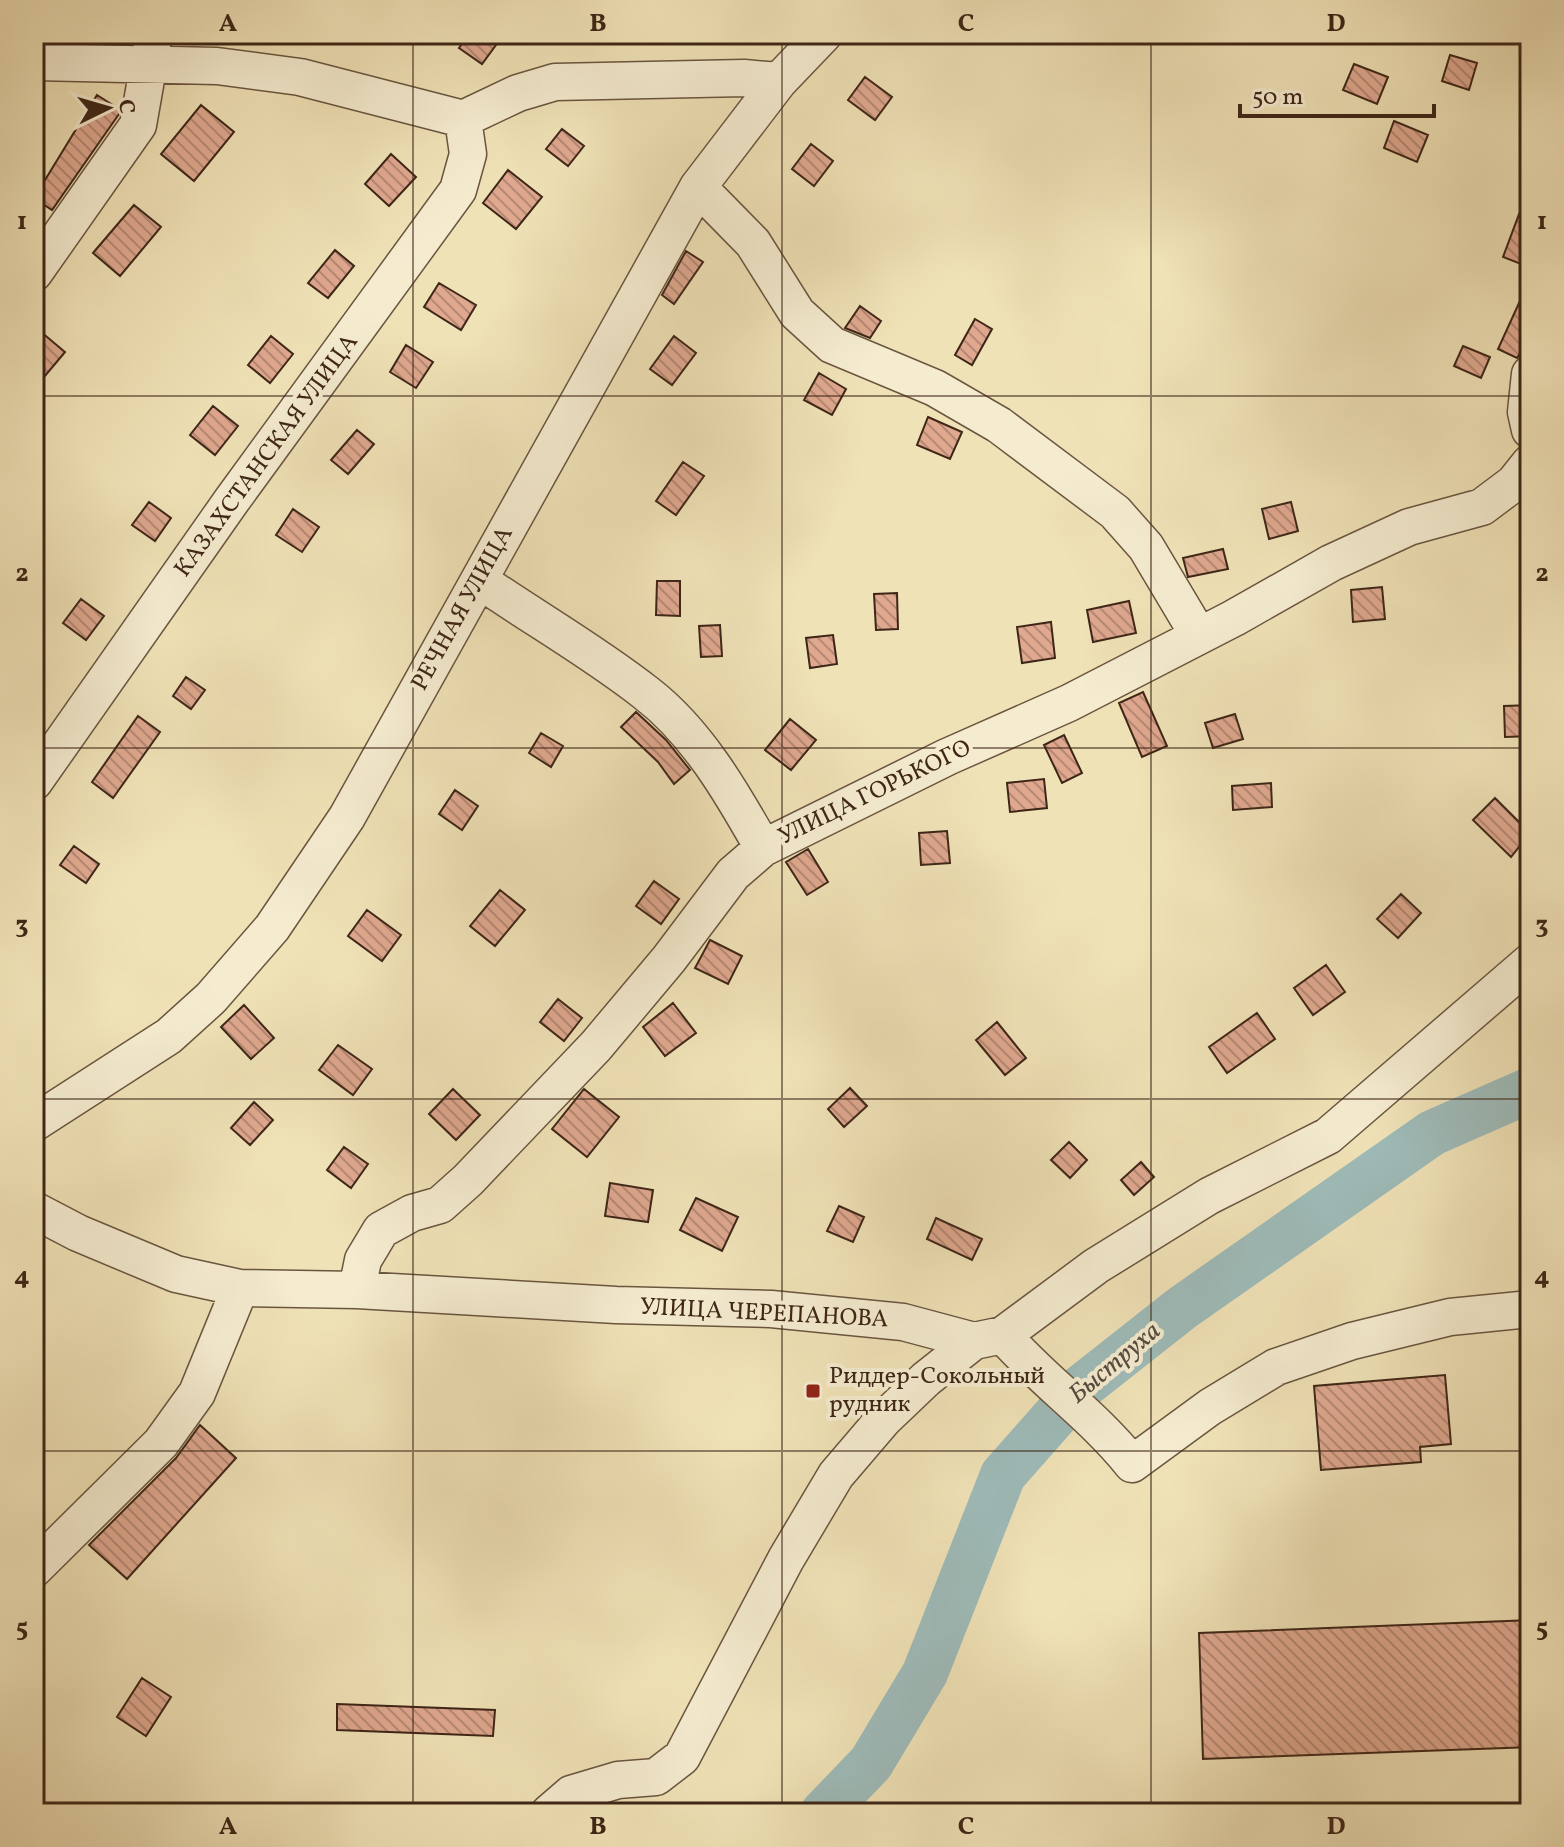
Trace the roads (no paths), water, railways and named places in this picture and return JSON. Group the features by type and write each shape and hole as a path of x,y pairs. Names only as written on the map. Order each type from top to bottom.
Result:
{"street":[{"name":"РЕЧНАЯ УЛИЦА","path":"34,1123 169,1036 211,998 272,928 347,817 698,187 779,81 824,34"},
{"path":"34,62 152,48 217,66 300,77 463,119 518,93 555,82 744,78 779,81"},
{"path":"34,273 138,125 152,48"},
{"name":"КАЗАХСТАНСКАЯ УЛИЦА","path":"34,782 232,500 458,190 468,154 463,119"},
{"path":"698,187 753,243 797,313 832,345 935,388 999,425 1115,512 1146,547 1199,636"},
{"path":"1530,374 1526,412 1530,430"},
{"name":"УЛИЦА ГОРЬКОГО","path":"357,1290 363,1260 381,1230 412,1213 440,1205 468,1180 596,1046 669,959 733,874 763,848 921,769 1069,703 1331,563 1409,527 1482,507 1514,483 1530,463"},
{"path":"479,580 648,694 691,737 734,797 763,848"},
{"path":"549,1813 571,1794 618,1780 656,1777 682,1757 786,1559 836,1475 883,1420 926,1379 1096,1266 1209,1196 1328,1136 1530,962"},
{"name":"УЛИЦА ЧЕРЕПАНОВА","path":"34,1210 78,1233 176,1274 240,1288 357,1290 616,1305 771,1309 903,1322 988,1338"},
{"path":"34,1569 161,1443 197,1393 240,1288"},
{"path":"988,1338 1027,1363 1114,1441 1132,1464 1210,1407 1276,1367 1352,1341 1450,1317 1530,1309"}],"waterway":[{"name":"Быструха","path":"823,1813 871,1763 925,1673 1003,1475 1078,1390 1182,1308 1432,1133 1530,1090"}],"place":[{"name":"Риддер-Сокольный рудник","path":"813,1391"}]}
